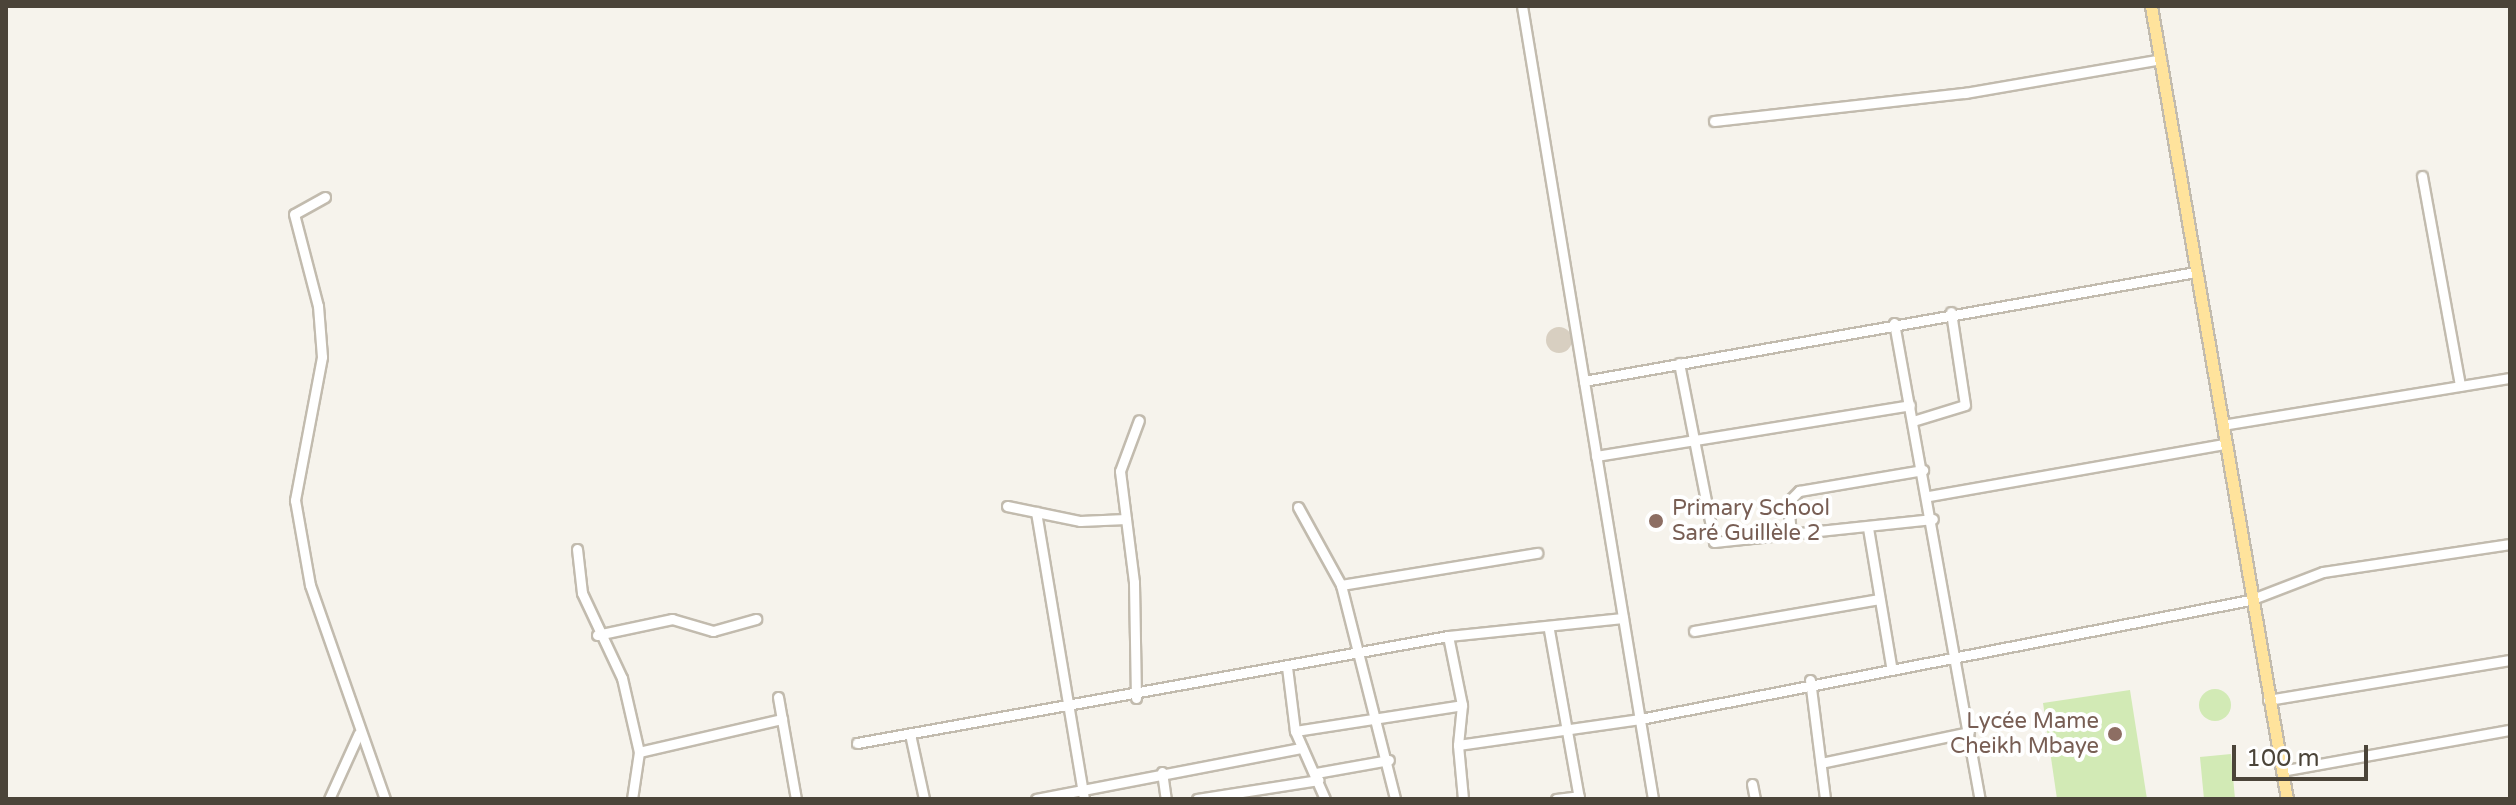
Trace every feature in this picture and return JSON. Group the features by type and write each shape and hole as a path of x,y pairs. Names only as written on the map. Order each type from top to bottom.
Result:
{"main road":[{"path":"2151,6 2250,600 2287,799"}],"street":[{"path":"1522,6 1653,799"},
{"path":"1714,121 1965,93 2161,59"},
{"path":"2422,176 2460,386"},
{"path":"325,197 294,214 322,347 308,408 310,451 295,500 310,585 359,733 385,799"},
{"path":"1584,381 1951,312 2195,272"},
{"path":"1913,421 1965,405 1951,312"},
{"path":"1894,323 1929,496 1980,799"},
{"path":"1679,363 1714,542 1933,519"},
{"path":"2222,425 2510,378"},
{"path":"1596,456 1693,437 1910,405"},
{"path":"1136,698 1126,519 1120,471 1139,420"},
{"path":"1929,496 2225,444"},
{"path":"1791,535 1788,502 1799,491 1923,470"},
{"path":"1007,506 1036,512 1126,519"},
{"path":"1298,507 1341,585 1380,722 1395,799"},
{"path":"1036,512 1083,794"},
{"path":"1868,528 1891,666"},
{"path":"1458,745 1640,719 1810,680 2250,600 2323,572 2510,544"},
{"path":"577,549 597,635 622,678 639,752 632,799"},
{"path":"1341,585 1537,553"},
{"path":"1694,631 1879,599"},
{"path":"857,743 1136,698 1287,667 1362,657 1448,636 1549,630 1623,618"},
{"path":"597,635 672,619 713,631 756,619"},
{"path":"1549,630 1579,797 1556,799"},
{"path":"1448,636 1462,705 1458,745 1463,799"},
{"path":"2268,700 2510,660"},
{"path":"1287,667 1295,731 1318,776 1325,799"},
{"path":"1810,680 1825,799"},
{"path":"778,697 796,799"},
{"path":"1295,731 1380,722 1462,705"},
{"path":"639,752 782,719"},
{"path":"2281,771 2510,730"},
{"path":"1821,763 1969,732"},
{"path":"329,799 359,733"},
{"path":"910,734 924,799"},
{"path":"1036,799 1083,794 1162,772 1302,748"},
{"path":"1197,799 1389,760"},
{"path":"1162,772 1166,799"},
{"path":"1752,784 1755,799"}],"green space":[{"path":"2215,689 2227,693 2231,705 2227,717 2215,721 2203,717 2199,705 2203,693"},
{"path":"2130,690 2147,799 2057,799 2043,703"},
{"path":"2231,754 2235,799 2204,799 2200,757"}],"building":[{"path":"1559,327 1568,331 1572,340 1568,349 1559,353 1550,349 1546,340 1550,331"}],"place":[{"name":"Primary School Saré Guillèle 2","path":"1656,521"},
{"name":"Lycée Mame Cheikh Mbaye","path":"2115,734"}]}
